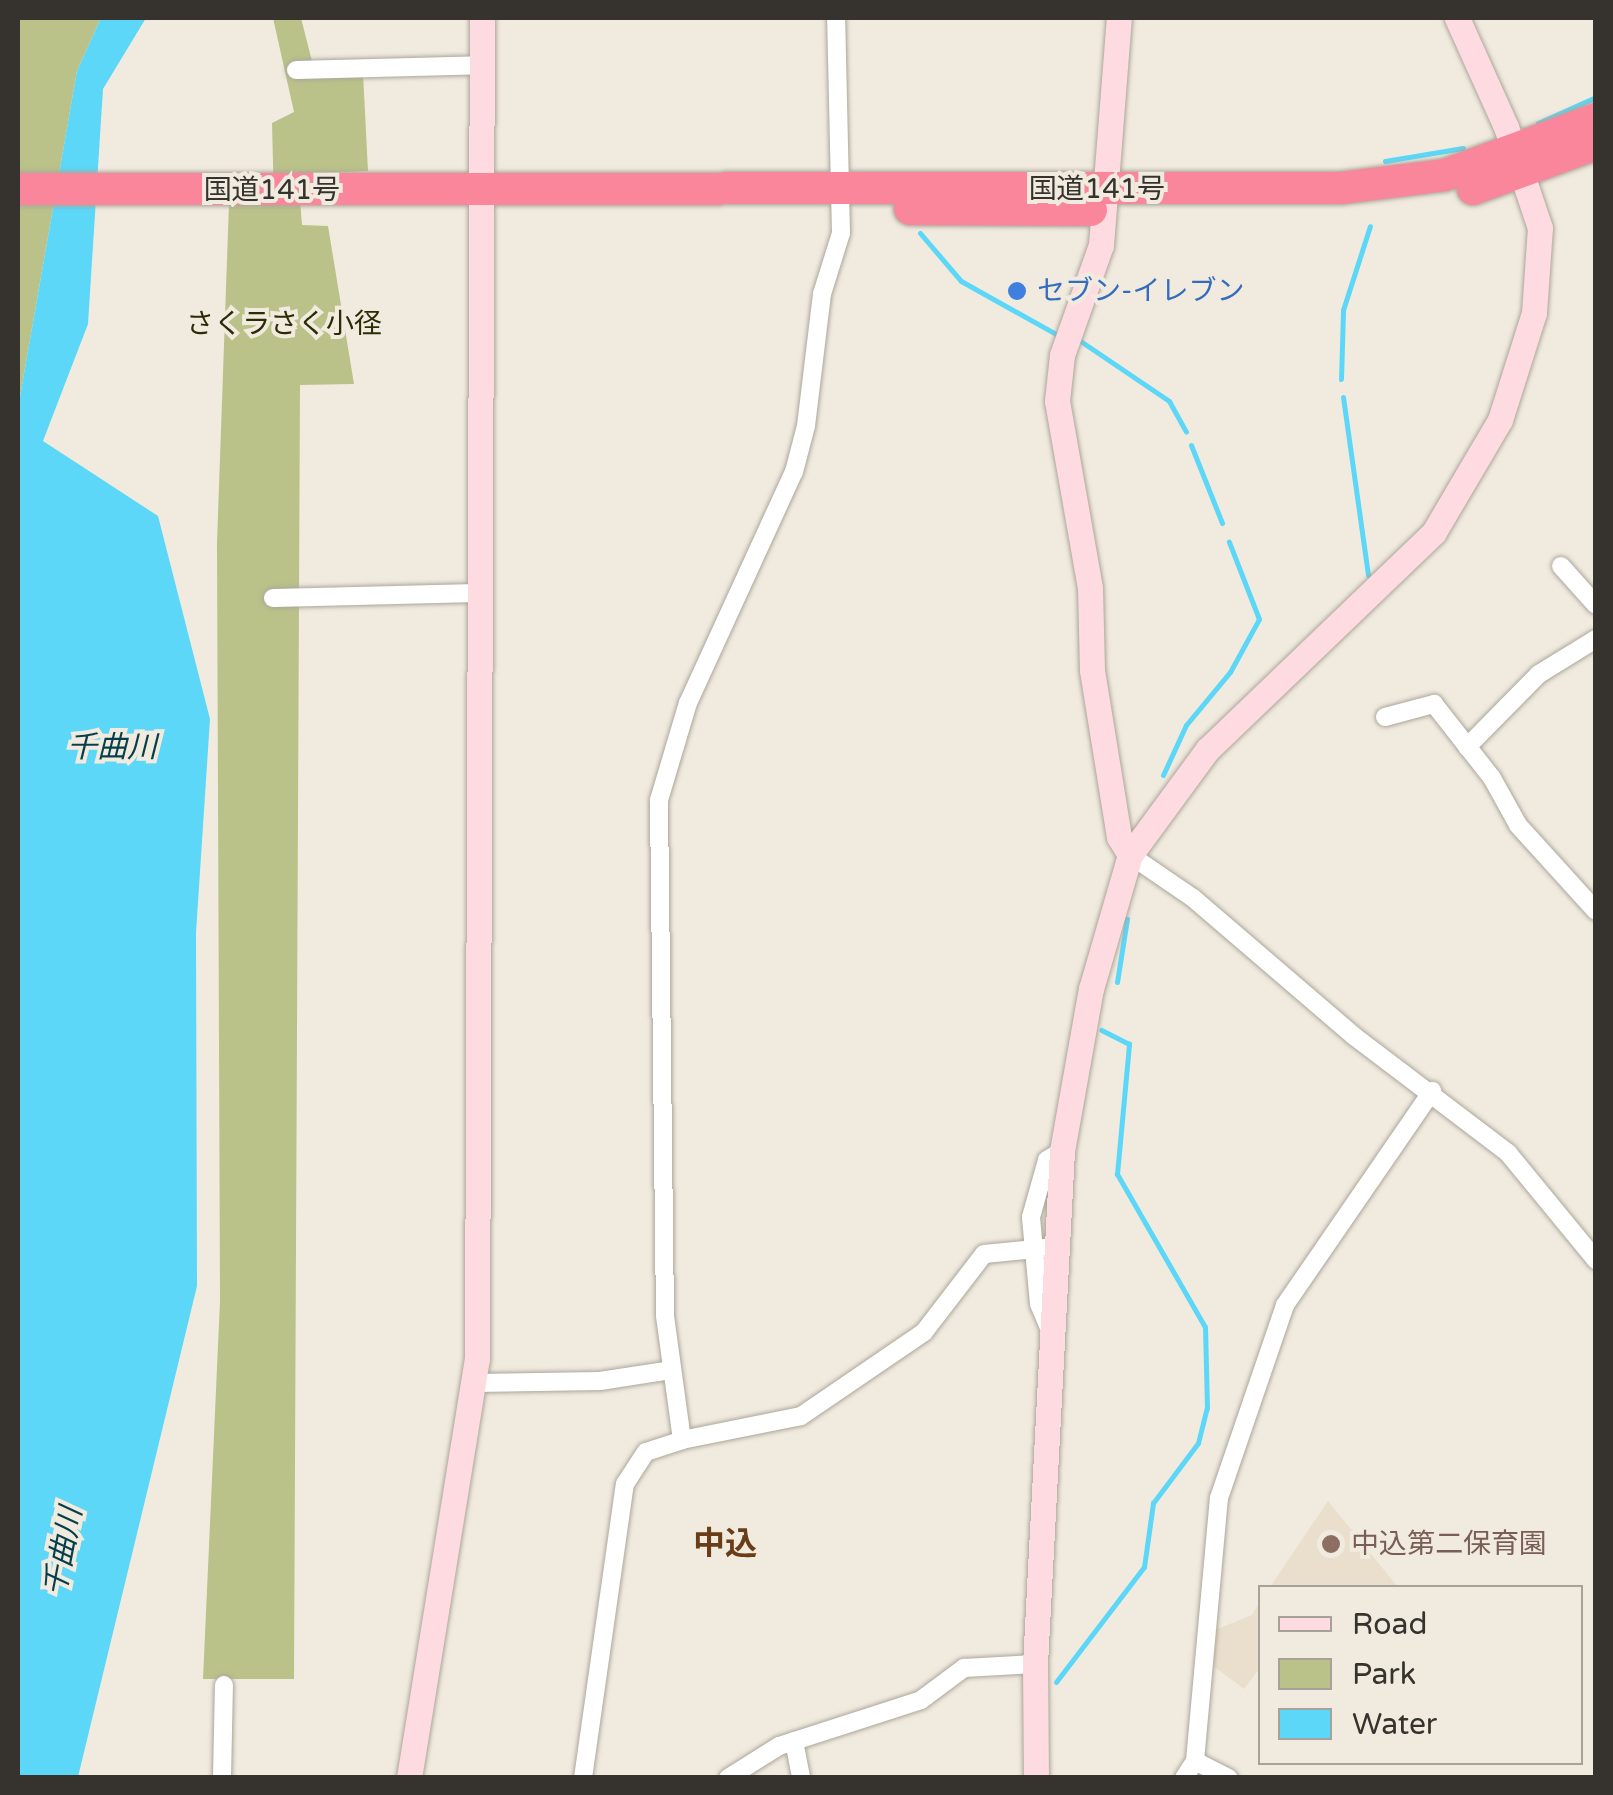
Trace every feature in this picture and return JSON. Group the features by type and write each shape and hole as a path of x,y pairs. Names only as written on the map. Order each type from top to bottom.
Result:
{"highway":[{"name":"国道141号","path":"1106,199 1149,190 1397,183 1520,164 1596,119"},
{"name":"国道141号","path":"18,189 480,190 1386,206 1596,144"}],"street":[{"path":"409,1778 476,1383 482,18"},
{"path":"682,1440 665,1316 659,800 688,703 794,472 822,322 822,294 841,234 836,18"},
{"path":"1118,18 1101,245 1062,355 1057,401 1090,588 1092,670 1120,837 1130,855 1193,898 1354,1036 1432,1091 1508,1153 1596,1260"},
{"path":"1036,1778 1035,1664 1052,1335 1044,1246 1091,988 1130,855 1195,762 1404,566 1476,471 1500,420 1540,279 1540,228 1520,164 1457,18"},
{"path":"296,70 482,65"},
{"path":"1561,566 1596,606"},
{"path":"273,598 478,593"},
{"path":"1467,747 1539,674 1596,639"},
{"path":"1386,716 1434,704 1518,826 1596,911"},
{"path":"1184,1778 1196,1761 1220,1498 1286,1305 1432,1091"},
{"path":"583,1778 625,1484 646,1452 682,1440 801,1416 924,1332 984,1254 1044,1246"},
{"path":"476,1383 600,1380 672,1370"},
{"path":"728,1778 794,1741 921,1700 964,1668 1035,1664"},
{"path":"222,1778 224,1685"},
{"path":"794,1741 801,1778"},
{"path":"1196,1761 1229,1778"}],"shaded area":[{"name":"中込第二保育園","path":"1328,1501 1396,1585 1271,1585"},
{"path":"1258,1605 1258,1671 1244,1689 1212,1665 1217,1629 1252,1615"}],"green space":[{"path":"18,18 101,18 77,71 18,408"},
{"name":"さくラさく小径","path":"273,18 301,18 315,73 363,73 368,171 298,174 302,225 328,226 354,384 300,385 294,1679 203,1679 220,1301 217,543 229,203 274,203 272,123 294,112"}],"water":[{"name":"千曲川","path":"101,18 146,18 103,89 88,324 43,441 158,516 210,719 196,933 197,1286 78,1777 18,1778 18,408 77,71"}],"waterway":[{"path":"1538,123 1596,97"},
{"path":"1385,161 1463,148"},
{"path":"1341,379 1343,310 1370,226"},
{"path":"920,233 961,281 1056,334"},
{"path":"1076,338 1169,401 1186,432"},
{"path":"1343,397 1368,575"},
{"path":"1191,445 1222,523"},
{"path":"1163,775 1186,725 1230,672 1259,619 1229,542"},
{"path":"1117,982 1127,919"},
{"path":"1056,1682 1144,1567 1153,1503 1198,1443 1207,1408 1205,1327 1117,1174 1129,1044 1101,1030"}],"place":[{"name":"セブン-イレブン","path":"1017,291"},
{"name":"中込第二保育園","path":"1331,1544"}],"district":[{"name":"中込","path":"725,1544"}]}
